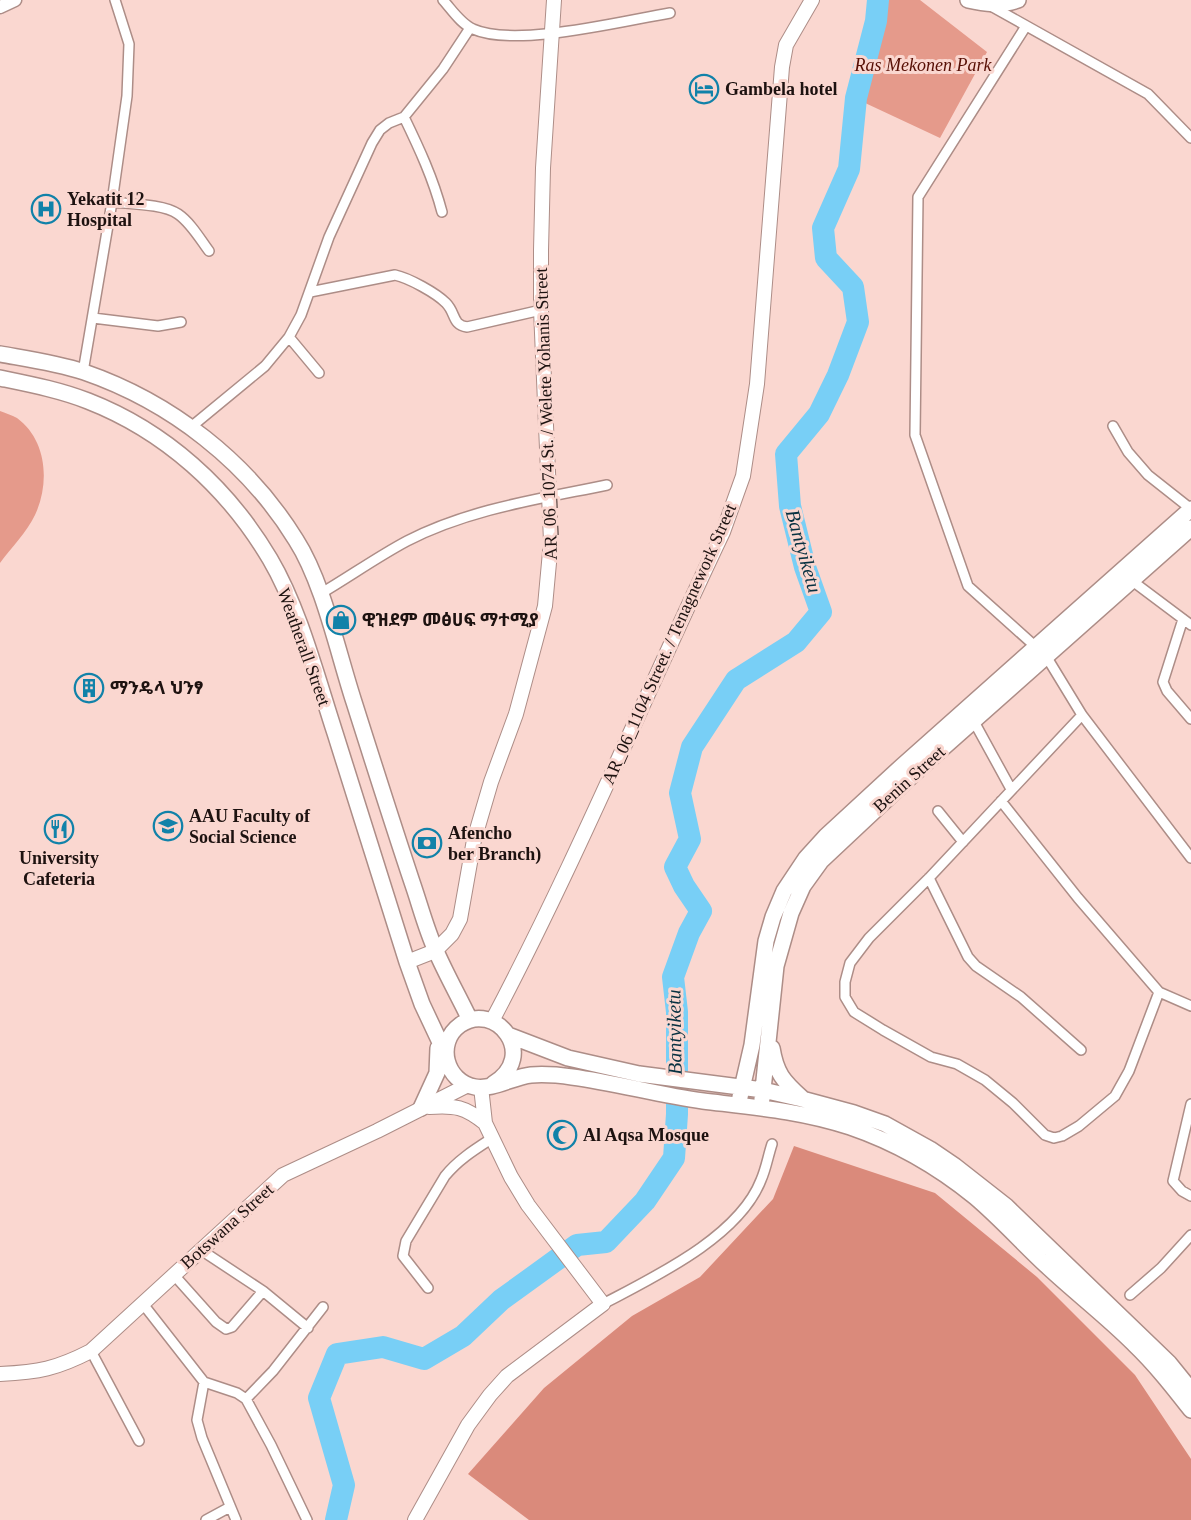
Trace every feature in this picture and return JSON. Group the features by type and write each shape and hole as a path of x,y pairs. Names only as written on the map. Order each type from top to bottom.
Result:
{"main road":[{"name":"AR_06_1074 St. / Welete Yohanis Street","path":"435,951 452,934 460,919 474,840 491,782 516,714 545,606 550,571 550,497 541,310 543,168 554,0"},
{"name":"AR_06_1104 Street. / Tenagnework Street","path":"492,1021 515,977 723,532 735,499 742,476 757,384 782,67 786,45 812,0"},
{"path":"968,0 989,4 1010,3 1018,0"},
{"path":"0,354 41,361 83,372 158,406 191,427 226,455 256,486 281,517 305,555 320,594 390,819 435,951 470,1020"},
{"name":"Weatherall Street","path":"0,378 86,400 145,429 192,463 241,516 270,559 309,650 407,962 422,1004 445,1053"},
{"name":"Benin Street","path":"739,1104 752,1045 766,941 784,891 806,858 825,836 969,715 1040,651 1191,509"},
{"name":"Benin Street","path":"1040,651 1131,580 1191,528"},
{"name":"Benin Street","path":"761,1107 777,966 791,913 802,886 821,861 969,715"},
{"path":"407,962 435,951"},
{"path":"480,1085 503,1078 510,1069 513,1046 508,1035 492,1021 470,1020 452,1033 447,1042 445,1053 452,1072 459,1080 480,1085 530,1075 571,1077 703,1101 806,1114 853,1128 915,1157 949,1177 977,1199 1048,1267 1133,1343 1165,1367 1191,1410"},
{"path":"770,1033 775,1064 782,1080 802,1099"},
{"path":"508,1035 558,1055 639,1074 763,1090 854,1113 885,1125 930,1149 1006,1206 1165,1367 1191,1390"},
{"path":"439,1039 437,1073 421,1108 459,1107 471,1112 485,1123"},
{"path":"713,1085 741,1064 752,1045"},
{"path":"414,1520 468,1425 490,1395 507,1376 603,1304 528,1205 491,1139 485,1123 480,1085"},
{"name":"Botswana Street","path":"0,1374 49,1370 69,1363 91,1351 283,1175 421,1108 480,1085"}],"street":[{"path":"0,7 15,0"},
{"path":"83,372 112,202 127,96 129,44 116,0"},
{"path":"443,0 470,28 498,35 552,34 670,13"},
{"path":"989,4 1148,94 1191,138"},
{"path":"1026,26 918,197 915,435 968,586 1040,651 1082,715 1191,858"},
{"path":"191,427 265,366 289,337 301,315 329,237 372,143 380,130 389,123 404,117 443,69 470,28"},
{"path":"404,117 435,185 442,212"},
{"path":"112,202 153,207 177,213 187,222 209,251"},
{"path":"310,292 395,275 406,278 445,301 456,323 460,326 467,327 541,310"},
{"path":"93,318 158,326 181,322"},
{"path":"289,337 319,373"},
{"path":"1113,426 1128,452 1148,475 1191,509"},
{"path":"320,594 407,541 458,520 490,510 607,484"},
{"path":"1131,580 1187,622 1163,682 1167,691 1191,719"},
{"path":"969,715 1011,789"},
{"path":"1082,715 929,878 869,938 850,963 845,982 845,997 854,1012 883,1030 932,1057 957,1064 986,1080 1013,1102 1045,1134 1054,1138 1079,1126 1115,1096 1129,1071 1159,992"},
{"path":"1001,801 1078,898 1159,992 1191,1006"},
{"path":"938,811 963,842"},
{"path":"929,878 968,957 976,966 1021,997 1081,1050"},
{"path":"1191,1104 1173,1182 1191,1196"},
{"path":"428,1288 403,1256 405,1241 453,1166 491,1139"},
{"path":"603,1304 662,1273 705,1245 738,1215 761,1181 772,1144"},
{"path":"1130,1295 1161,1268 1191,1235"},
{"path":"201,1250 263,1291 309,1328"},
{"path":"174,1275 216,1322 226,1329 232,1327 263,1291"},
{"path":"143,1304 204,1382 246,1399 307,1520"},
{"path":"246,1399 309,1328 323,1307"},
{"path":"91,1351 139,1441"},
{"path":"204,1382 197,1420 202,1438 236,1520"},
{"path":"206,1520 230,1507"}],"green space":[{"name":"Ras Mekonen Park","path":"886,0 920,0 987,52 940,138 863,102"},
{"path":"0,411 17,418 35,438 40,450 44,476 40,503 32,521 0,563"}],"shaded area":[{"path":"794,1146 935,1193 1037,1277 1135,1375 1191,1459 1191,1520 529,1520 468,1474 544,1388 632,1316 700,1277 773,1199"}],"waterway":[{"name":"Bantyiketu","path":"336,1520 344,1485 319,1398 337,1354 383,1347 424,1359 463,1336 501,1300 577,1245 606,1242 645,1201 674,1158 677,1114 677,1012 673,977 689,933 701,911 684,886 675,867 690,839 680,793 692,747 736,680 796,642 821,612 805,567 790,506 786,454 819,414 838,375 858,322 853,287 826,258 823,228 849,169 856,98 876,21 878,0"}],"place":[{"name":"Gambela hotel","path":"704,89"},
{"name":"Yekatit 12 Hospital","path":"46,209"},
{"name":"ዊዝደም መፅሀፍ ማተሚያ","path":"341,620"},
{"name":"ማንዴላ ህንፃ","path":"89,688"},
{"name":"AAU Faculty of Social Science","path":"168,826"},
{"name":"University Cafeteria","path":"59,829"},
{"name":"Afencho ber Branch)","path":"427,843"},
{"name":"Al Aqsa Mosque","path":"562,1135"}]}
